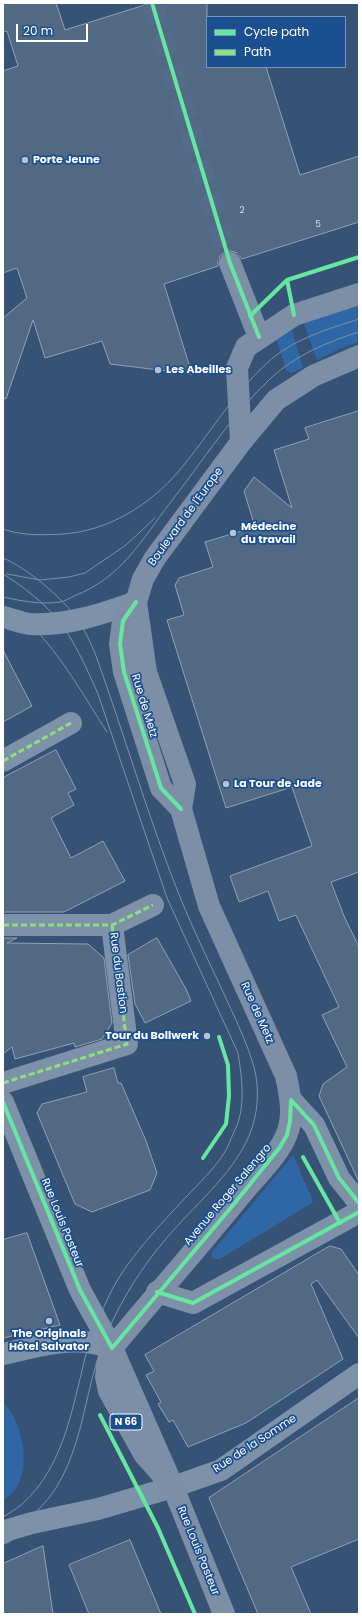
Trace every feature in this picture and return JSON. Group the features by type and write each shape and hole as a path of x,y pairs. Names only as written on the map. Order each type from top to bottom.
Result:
{"main road":[{"path":"230,263 259,338"},
{"path":"241,442 237,368 246,347 294,315 359,294"},
{"name":"Boulevard de l'Europe","path":"136,602 143,579 155,558 241,442 276,400 313,376 359,356"},
{"name":"Rue de Metz","path":"136,602 146,672 185,784 181,809 209,906 286,1076 291,1100"},
{"name":"Avenue Roger Salengro","path":"112,1348 157,1292 234,1204 280,1147 287,1135 290,1121 291,1100"},
{"name":"Rue Louis Pasteur","path":"112,1348 173,1487 224,1614"}],"street":[{"path":"3,617 29,624 78,620 99,615 136,602"},
{"path":"3,761 71,724"},
{"path":"3,925 112,925 153,905"},
{"name":"Rue du Bastion","path":"3,1083 127,1044 112,925"},
{"path":"291,1100 314,1125 339,1178 359,1203"},
{"name":"Rue Louis Pasteur","path":"3,1102 80,1290 112,1348"},
{"path":"157,1292 193,1304 359,1212"},
{"path":"3,1354 58,1341 89,1342 112,1348"},
{"name":"Rue de la Somme","path":"3,1533 8,1530 61,1516 98,1509 173,1487 220,1470 359,1374"}],"shaded area":[{"path":"359,301 359,342 341,348 317,360 302,319"},
{"path":"290,323 303,368 291,373 286,370 273,328"},
{"path":"293,1155 313,1201 312,1203 220,1259 213,1259 211,1256 212,1252"},
{"path":"3,1402 11,1412 17,1424 24,1453 20,1481 13,1492 3,1500"}],"building":[{"path":"3,3 56,3 65,30 151,3 207,3 206,68 266,68 300,175 359,156 359,222 242,259 237,253 226,251 220,256 218,266 164,284 192,374 110,364 102,341 45,358 33,320 6,399 3,398 3,318 27,298 17,268 3,273 3,71 18,66 7,31 3,32"},
{"path":"359,411 359,872 331,882 344,916 359,947 359,1182 319,1096 323,1084 347,1067 322,1015 339,1007 296,915 279,921 268,891 239,902 230,876 312,846 292,787 226,808 167,620 184,615 175,585 179,578 213,567 205,542 255,527 244,491 254,477 292,508 274,450 309,439 305,428"},
{"path":"3,650 32,706 3,722"},
{"path":"56,750 76,789 68,793 74,805 51,818 71,858 103,841 125,881 64,912 3,912 3,778"},
{"path":"3,938 17,938 7,943 88,944 104,958 112,1023 102,1039 75,1047 74,1043 15,1059 12,1047 3,1054"},
{"path":"157,938 186,989 191,1001 145,1023 135,1004 128,955"},
{"path":"114,1068 118,1083 121,1083 146,1141 157,1173 150,1190 92,1212 75,1204 37,1113 42,1104 87,1092 83,1077"},
{"path":"27,1233 60,1325 3,1338 3,1240"},
{"path":"330,1246 341,1249 359,1275 359,1338 317,1280 311,1284 343,1359 246,1423 188,1447 173,1420 169,1422 158,1404 161,1402 146,1375 154,1371 145,1355"},
{"path":"359,1398 359,1539 291,1567 311,1614 258,1614 209,1498"},
{"path":"130,1540 161,1614 89,1614 69,1565"},
{"path":"43,1546 53,1614 3,1614 3,1564"}],"tunnel":[{"path":"152,3 230,263"}],"tram line":[{"path":"3,529 25,534 40,535 80,532 112,522 127,514 155,495 168,483 243,388 267,363 287,348 310,336 359,319"},
{"path":"3,597 39,603 60,602 105,579 129,557 218,438 243,407 271,378 301,356 312,350 359,332"},
{"path":"7,574 40,580 69,577 85,573 126,545 155,518"},
{"path":"3,558 23,569 54,593 78,620 89,640 106,684 170,871 188,915 237,1022 254,1067 257,1084 256,1111 252,1128 241,1151 211,1191 176,1227 157,1250 127,1293 109,1328 92,1377 80,1429 62,1478 48,1499 29,1518 3,1533"},
{"path":"3,574 33,595 59,621 75,646 90,676 98,694 167,898 238,1053 242,1092 241,1112 223,1155 144,1243 124,1270 109,1296 91,1337 73,1409 59,1451 49,1471 36,1489 21,1505 3,1517"},
{"path":"3,605 28,622 53,650 72,676 107,732"}],"marked path":[{"path":"3,761 71,723"},
{"path":"3,925 112,925 153,905"},
{"path":"3,1083 127,1044 112,925"}],"cycle path":[{"path":"152,3 230,263 259,337"},
{"path":"294,315 287,280 359,257"},
{"path":"250,316 287,280"},
{"path":"136,602 123,621 120,644 124,672 161,788 181,809"},
{"path":"203,1158 226,1124 229,1096 228,1065 219,1037"},
{"path":"291,1100 314,1125 339,1178 359,1203"},
{"path":"3,1102 80,1290 112,1348 234,1204 280,1147 287,1135 290,1121 291,1100"},
{"path":"303,1157 340,1223"},
{"path":"157,1292 193,1303 359,1212"},
{"path":"100,1415 158,1528 195,1614"}],"place":[{"name":"Porte Jeune","path":"25,160"},
{"name":"Les Abeilles","path":"158,370"},
{"name":"Médecine du travail","path":"233,533"},
{"name":"La Tour de Jade","path":"226,784"},
{"name":"Tour du Bollwerk","path":"207,1036"},
{"name":"The Originals Hôtel Salvator","path":"49,1321"}]}
